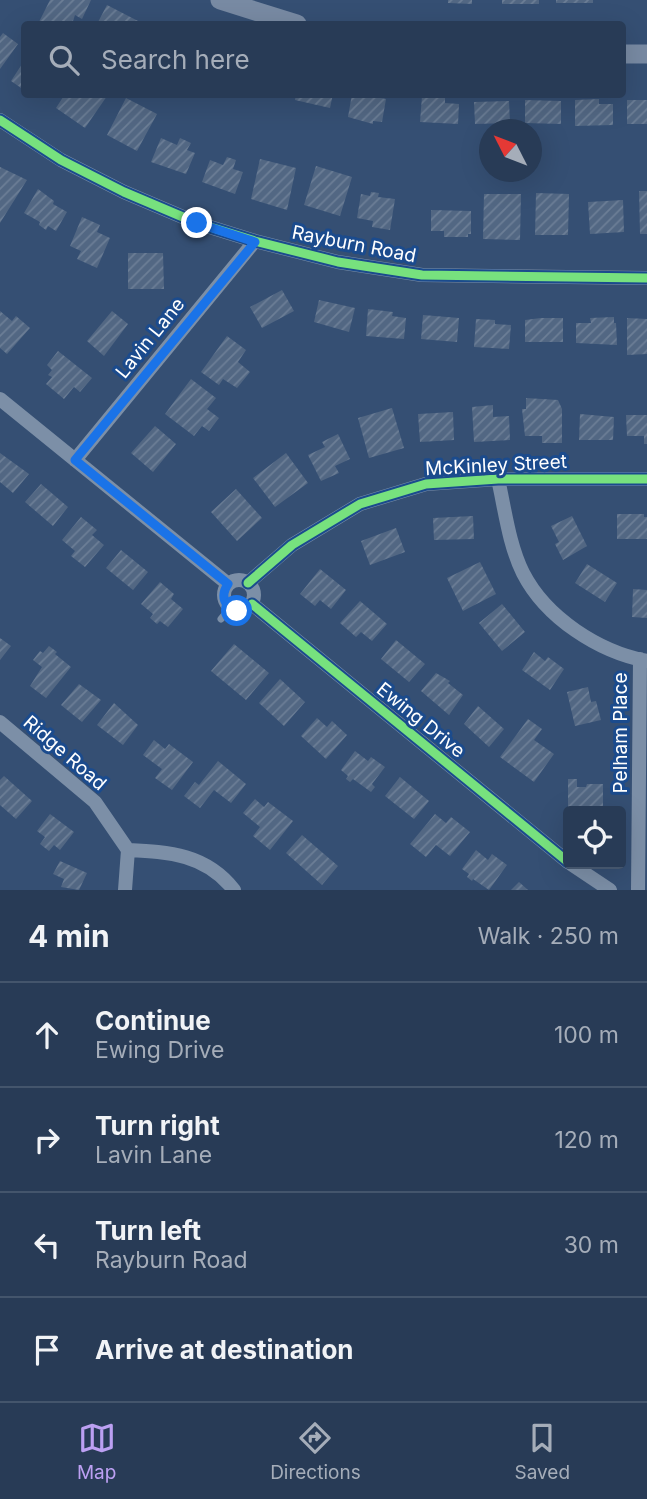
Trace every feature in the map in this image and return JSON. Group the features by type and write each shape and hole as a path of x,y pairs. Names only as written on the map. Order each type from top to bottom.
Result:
{"street":[{"path":"220,0 288,21"},
{"path":"626,54 647,54"},
{"name":"Rayburn Road","path":"0,120 61,160 124,192 197,223 255,242 338,262 422,275 647,278"},
{"name":"Lavin Lane","path":"75,460 255,242"},
{"path":"0,399 228,584"},
{"name":"McKinley Street","path":"248,583 292,545 360,505 426,484 498,480 647,479"},
{"path":"498,480 516,554 524,575 551,609 591,642 617,654 643,660"},
{"path":"236,580 248,583 255,595 252,604 242,611 225,613 223,596 228,584 236,580"},
{"name":"Ewing Drive","path":"252,604 563,858"},
{"name":"Pelham Place","path":"638,890 643,660"},
{"name":"Ridge Road","path":"0,722 95,802 128,850"},
{"path":"125,890 128,850 170,852 187,856 210,868 234,890"},
{"name":"Ewing Drive","path":"578,869 610,890"}],"building":[{"path":"50,0 91,0 82,19 75,15 73,21 40,21"},
{"path":"448,0 472,0 472,4 448,3"},
{"path":"502,0 539,0 539,4 502,4"},
{"path":"556,0 593,0 593,3 556,3"},
{"path":"107,5 138,21 99,21"},
{"path":"3,33 18,44 0,69 0,37"},
{"path":"21,66 21,88 11,81"},
{"path":"62,98 106,98 85,128 56,108"},
{"path":"126,98 157,114 137,151 107,135"},
{"path":"295,98 332,98 330,108"},
{"path":"351,98 386,99 382,122 373,121 373,124 348,117"},
{"path":"422,98 445,98 445,103 459,104 458,124 420,122"},
{"path":"599,99 599,104 613,104 613,125 575,126 575,100"},
{"path":"525,100 561,101 561,124 542,123 542,119 525,119"},
{"path":"627,100 647,100 647,124 627,124"},
{"path":"509,101 510,119 479,119 479,124 475,124 474,102"},
{"path":"161,138 177,145 180,138 191,143 187,150 195,153 186,174 151,162"},
{"path":"227,157 236,160 233,169 243,172 235,194 202,182 210,160 223,165"},
{"path":"260,159 296,168 287,210 251,199"},
{"path":"316,166 352,177 340,216 304,205"},
{"path":"0,167 27,180 0,223"},
{"path":"38,189 54,201 53,204 67,212 56,231 48,226 46,230 39,225 40,222 24,213"},
{"path":"639,191 647,191 647,234 640,234"},
{"path":"371,192 379,193 378,197 395,199 390,230 372,227 373,221 357,218 361,194 370,196"},
{"path":"536,193 569,194 568,235 535,235"},
{"path":"484,194 521,194 520,240 483,239"},
{"path":"623,200 624,232 590,234 588,202"},
{"path":"431,210 471,211 471,234 468,234 468,237 444,237 444,231 431,231"},
{"path":"82,217 100,225 97,232 110,238 97,268 77,259 81,251 70,246"},
{"path":"128,253 163,253 164,289 128,289"},
{"path":"282,290 294,311 262,328 250,307"},
{"path":"319,300 355,308 349,332 314,322"},
{"path":"368,309 393,312 392,316 406,318 404,339 366,336"},
{"path":"0,311 12,321 16,316 30,328 7,354 0,348"},
{"path":"112,311 128,324 104,356 87,341"},
{"path":"423,315 459,318 457,342 421,339"},
{"path":"614,317 617,345 576,343 576,323 591,323 590,318"},
{"path":"563,318 563,342 525,342 525,320"},
{"path":"627,318 647,319 647,354 627,355"},
{"path":"476,319 495,320 495,324 511,325 509,349 474,347"},
{"path":"227,336 246,350 238,362 250,372 237,388 223,379 219,385 201,372"},
{"path":"58,351 92,378 80,392 74,387 64,399 46,384 52,377 48,375 52,370 47,365"},
{"path":"191,379 216,398 207,409 219,418 209,431 202,426 194,436 165,414"},
{"path":"526,398 558,400 562,409 562,443 542,443 542,436 525,436 522,409 526,409"},
{"path":"493,405 493,417 509,416 510,440 474,442 472,407"},
{"path":"392,408 404,448 369,458 358,418"},
{"path":"453,412 454,440 420,442 418,414"},
{"path":"580,414 614,417 613,440 579,440"},
{"path":"626,415 647,415 647,444 644,444 644,436 627,436"},
{"path":"155,426 176,444 153,472 131,453"},
{"path":"338,434 350,459 335,466 339,473 321,481 308,455 325,447 322,442"},
{"path":"0,453 29,474 13,493 0,482"},
{"path":"286,453 308,483 275,507 253,478"},
{"path":"41,484 68,507 53,526 25,502"},
{"path":"236,489 262,518 237,541 211,512"},
{"path":"617,514 644,514 644,517 647,517 647,539 617,539"},
{"path":"473,516 474,539 434,540 433,518"},
{"path":"572,516 587,546 563,560 555,544 559,542 551,526"},
{"path":"81,517 97,530 92,535 104,545 85,567 71,556 75,551 62,540"},
{"path":"396,528 405,552 370,565 361,541"},
{"path":"121,550 148,572 133,590 106,568"},
{"path":"480,562 496,594 463,611 447,578"},
{"path":"587,564 617,583 605,602 575,583"},
{"path":"320,569 346,590 331,609 320,600 315,606 300,594"},
{"path":"160,582 174,594 171,599 183,609 168,627 160,621 157,624 150,618 153,614 141,604"},
{"path":"633,589 647,590 647,618 632,617"},
{"path":"360,601 387,624 372,641 361,632 356,637 340,623"},
{"path":"502,604 525,632 502,651 479,623"},
{"path":"0,638 11,646 0,660"},
{"path":"396,640 425,664 409,682 381,659"},
{"path":"234,644 269,673 246,700 211,671"},
{"path":"49,646 71,667 46,698 30,686 42,667 33,660 40,651 43,653"},
{"path":"534,652 545,661 548,657 564,669 550,690 522,670"},
{"path":"436,673 450,681 448,683 463,695 449,715 421,691"},
{"path":"280,679 305,702 284,726 259,703"},
{"path":"79,684 101,700 82,722 61,705"},
{"path":"588,687 591,702 596,701 601,720 575,726 567,692"},
{"path":"114,703 138,725 123,745 97,725"},
{"path":"478,706 504,729 489,747 464,724"},
{"path":"317,718 327,727 332,721 347,735 326,759 301,736"},
{"path":"528,719 542,729 534,740 554,754 534,782 500,757"},
{"path":"154,740 165,749 169,744 193,762 172,790 155,778 162,769 143,755"},
{"path":"355,751 368,761 371,757 385,767 372,784 375,787 371,792 353,779 350,782 341,770"},
{"path":"218,761 246,784 231,803 214,790 200,808 184,796 195,782 199,785"},
{"path":"4,776 32,801 16,819 0,805 0,780"},
{"path":"400,777 429,801 414,819 385,796"},
{"path":"568,779 577,779 577,787 603,784 603,806 568,806"},
{"path":"255,799 264,807 268,802 293,821 270,850 253,836 260,827 243,813"},
{"path":"50,814 74,832 60,850 54,845 49,851 40,844 45,837 37,831"},
{"path":"435,814 446,823 451,817 470,832 450,856 436,845 426,857 410,844"},
{"path":"302,835 338,866 322,885 286,853"},
{"path":"476,850 488,860 492,854 507,865 489,890 473,879 472,881 467,877 469,874 462,869"},
{"path":"60,861 87,873 79,890 61,887 64,879 53,874"},
{"path":"519,882 528,890 511,890"}],"cycle path":[{"path":"0,120 61,160 124,192 197,223 338,262 422,275 647,278"},
{"path":"248,583 292,545 360,504 426,484 498,479 647,479"},
{"path":"252,604 563,858"}],"route":[{"path":"197,223 255,242 75,460 228,584 223,596 227,605 237,611"}]}
